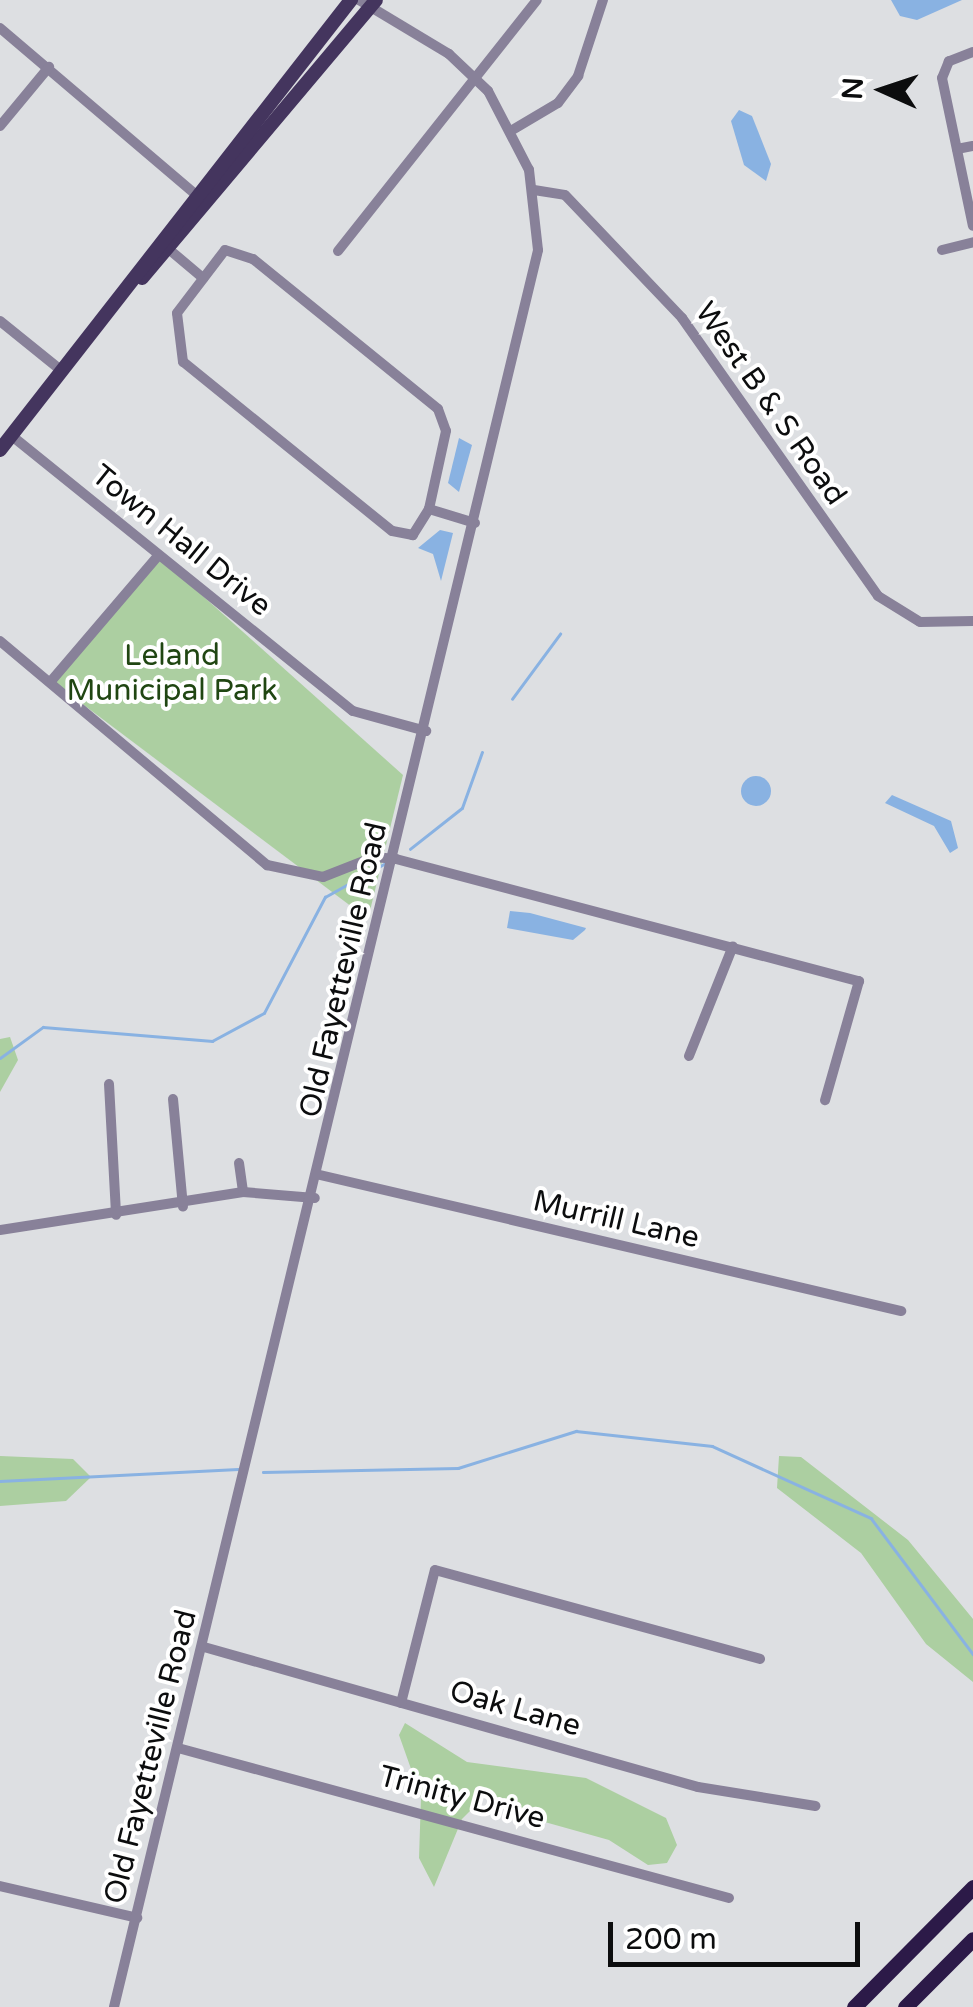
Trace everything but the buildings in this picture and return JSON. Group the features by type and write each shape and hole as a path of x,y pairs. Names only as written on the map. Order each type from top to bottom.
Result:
{"highway":[{"path":"854,2007 973,1887"},
{"path":"905,2007 973,1939"}],"main road":[{"path":"164,245 196,195 351,0"},
{"path":"0,450 164,245 369,2"}],"street":[{"path":"338,251 537,0"},
{"path":"514,130 558,102 578,76 603,0"},
{"name":"Old Fayetteville Road","path":"114,2007 315,1198 534,273 534,190 514,130 474,75 369,2"},
{"path":"0,28 196,195"},
{"path":"973,52 943,71 973,226"},
{"path":"0,126 48,67"},
{"path":"957,149 973,146"},
{"name":"West B & S Road","path":"534,190 565,196 682,318 878,596 920,622 973,621"},
{"path":"942,250 973,242"},
{"path":"164,245 203,278"},
{"path":"225,250 240,250 438,409 446,431 429,509 418,532 392,531 183,362 177,313 225,250"},
{"path":"0,321 62,372"},
{"name":"Town Hall Drive","path":"12,436 353,711 426,730"},
{"path":"429,509 475,523"},
{"path":"52,680 158,556"},
{"path":"0,641 52,680 267,865 323,877 374,856 396,860 859,981 825,1100"},
{"path":"689,1056 733,946"},
{"path":"108,1084 116,1215"},
{"path":"174,1099 183,1206"},
{"path":"239,1162 243,1192"},
{"name":"Murrill Lane","path":"320,1175 902,1312"},
{"path":"0,1230 183,1206 243,1192 315,1198"},
{"path":"401,1703 435,1570 760,1658"},
{"name":"Oak Lane","path":"204,1647 698,1787 816,1806"},
{"name":"Trinity Drive","path":"178,1748 729,1898"},
{"path":"0,1886 137,1918"}],"green space":[{"name":"Leland Municipal Park","path":"158,556 403,775 368,919 52,681"},
{"path":"10,1037 18,1060 0,1092 0,1039"},
{"path":"0,1456 73,1459 91,1477 66,1501 0,1506"},
{"path":"779,1456 801,1457 908,1540 973,1619 973,1682 926,1644 861,1553 777,1488"},
{"path":"405,1723 467,1762 586,1778 666,1818 677,1845 667,1863 648,1865 609,1840 534,1819 504,1798 483,1798 462,1819 434,1887 419,1858 421,1797 399,1735"}],"water":[{"path":"891,0 962,0 917,20 900,16"},
{"path":"739,110 752,116 771,164 766,181 744,165 731,121"},
{"path":"459,438 472,445 459,492 448,483"},
{"path":"440,530 453,533 441,581 433,554 418,548"},
{"path":"756,776 766,781 771,791 766,801 756,806 746,801 741,791 746,781"},
{"path":"892,795 951,821 958,848 950,853 934,826 885,803"},
{"path":"510,911 586,928 573,940 507,928"}],"waterway":[{"path":"512,699 560,634"},
{"path":"410,849 462,808 482,752"},
{"path":"0,1058 43,1027 212,1041 264,1013 325,897 384,864"},
{"path":"263,1472 458,1468 576,1431 712,1446 871,1518 973,1654"},
{"path":"0,1481 238,1469"}]}
